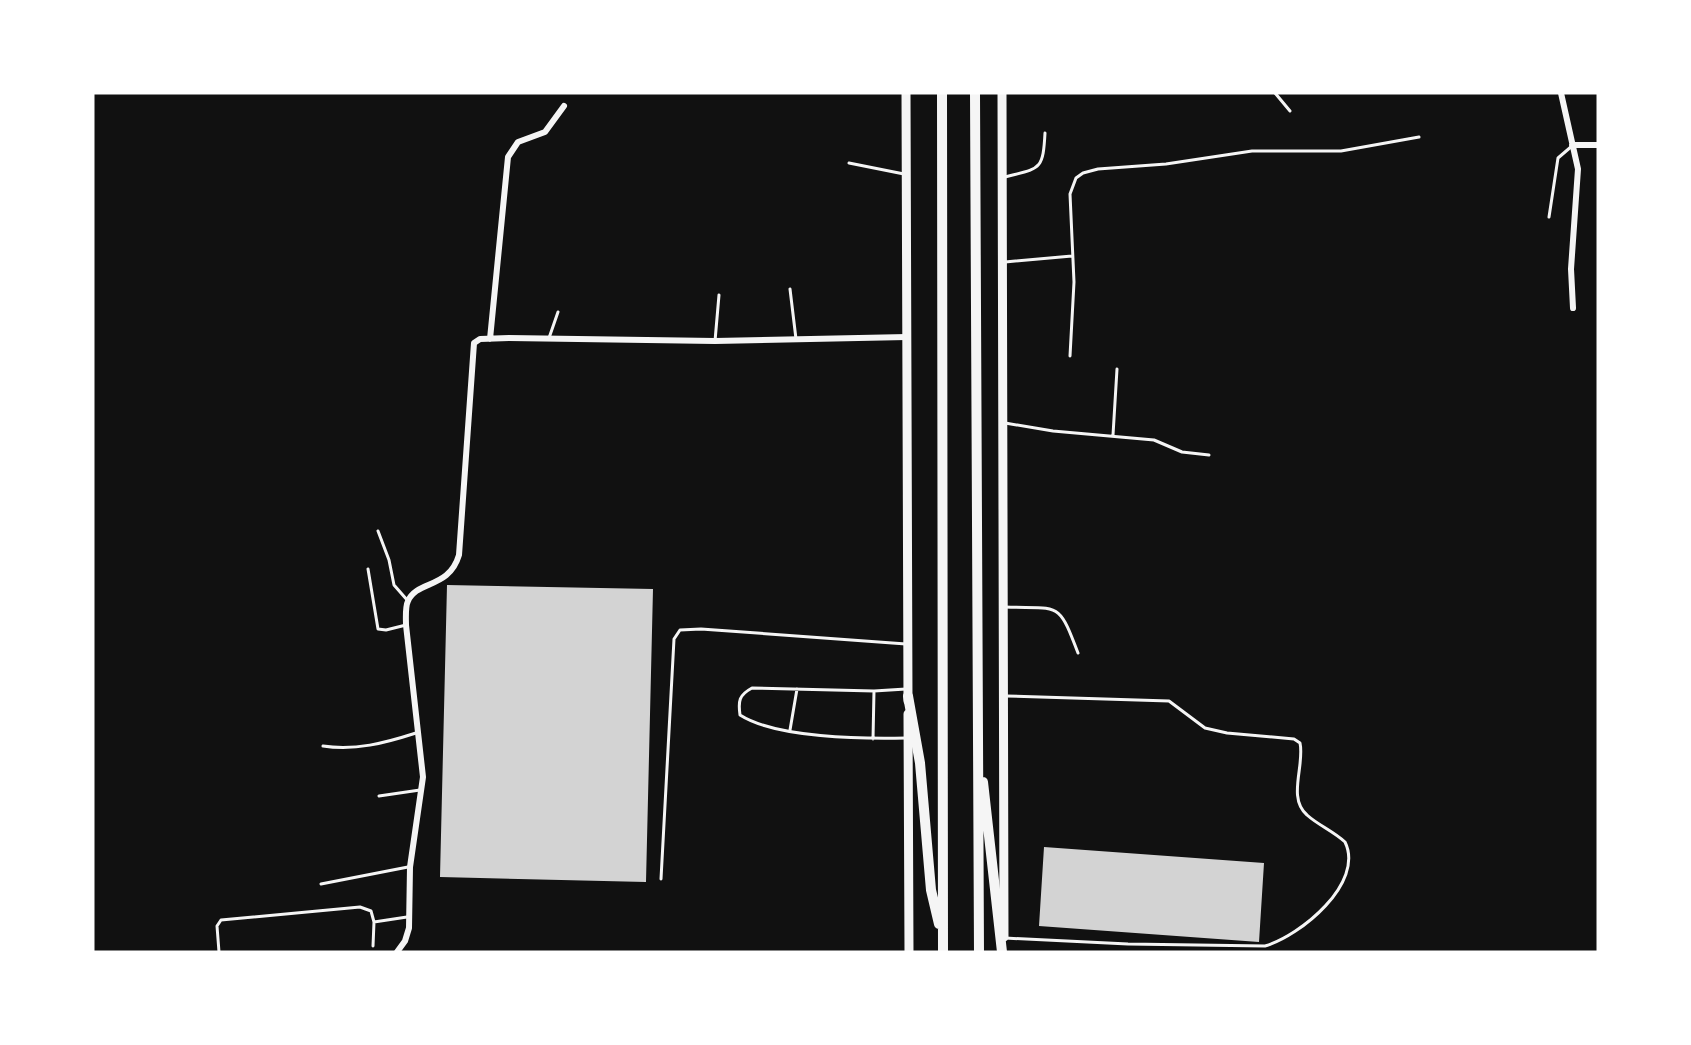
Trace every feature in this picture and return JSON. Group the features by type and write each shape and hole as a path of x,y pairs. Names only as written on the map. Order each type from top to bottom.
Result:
{"highway":[{"path":"942,93 943,948"},
{"path":"975,93 979,952"},
{"path":"908,692 920,763 931,890 943,948"},
{"path":"977,732 1003,952"}],"main road":[{"path":"905,93 909,952"},
{"path":"1002,93 1005,938 1003,952"}],"street":[{"path":"1561,93 1578,169 1570,269 1573,308"},
{"path":"490,339 508,157 518,142 545,132 564,106"},
{"path":"1572,145 1598,145"},
{"path":"397,952 405,941 409,917 410,867 422,790 406,625 408,601 417,592 448,576 455,567 459,555 471,350 474,343 480,339 549,338 715,341 907,337"}],"lane":[{"path":"1275,93 1290,111"},
{"path":"1002,177 1032,170 1039,165 1044,158 1045,133"},
{"path":"1070,356 1072,256 1070,194 1076,178 1083,173 1098,169 1166,164 1252,151 1350,150 1419,137"},
{"path":"1549,218 1558,158 1572,145"},
{"path":"849,163 906,174"},
{"path":"1002,262 1072,256"},
{"path":"790,289 796,339"},
{"path":"715,341 719,295"},
{"path":"549,338 558,312"},
{"path":"1113,435 1117,369"},
{"path":"1003,423 1053,431 1154,440 1182,452 1209,455"},
{"path":"378,531 389,560 394,585 408,601"},
{"path":"368,569 378,629 386,630 406,625"},
{"path":"1004,607 1050,608 1057,611 1064,617 1078,653"},
{"path":"661,879 674,639 680,630 701,629 908,644"},
{"path":"908,692 752,688 742,693 739,702 740,715 752,722 790,730 873,739 908,738"},
{"path":"790,730 797,689"},
{"path":"873,739 874,691"},
{"path":"1004,696 1168,701 1204,728 1227,733 1294,740 1300,743 1302,753 1299,804 1306,814 1345,842 1349,861 1337,894 1320,910 1277,942 1265,946 1128,944 1005,938"},
{"path":"323,746 340,749 370,746 418,733"},
{"path":"379,796 422,790"},
{"path":"321,884 410,867"},
{"path":"219,952 217,926 221,921 360,907 371,911 374,922 373,946"},
{"path":"374,922 409,917"}],"building":[{"path":"447,585 653,589 646,882 440,877"},
{"path":"1044,847 1264,863 1259,942 1039,926"}]}
